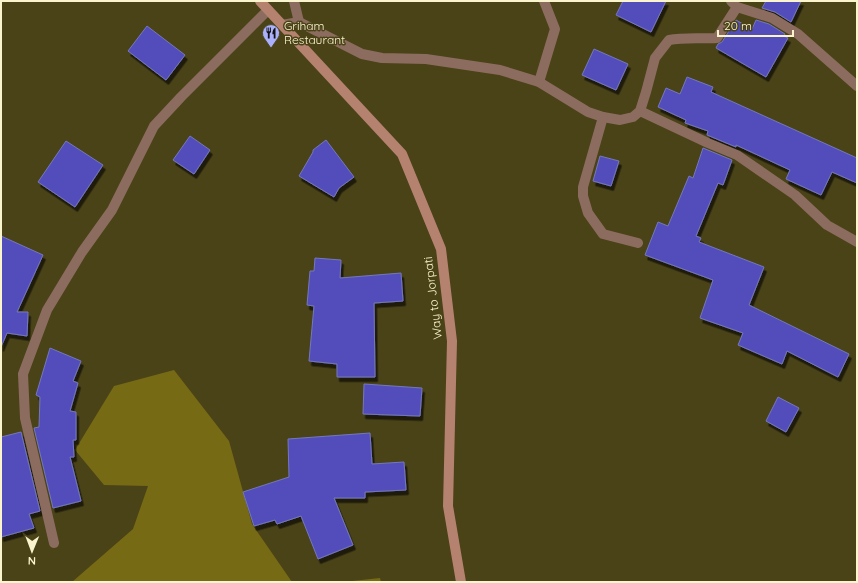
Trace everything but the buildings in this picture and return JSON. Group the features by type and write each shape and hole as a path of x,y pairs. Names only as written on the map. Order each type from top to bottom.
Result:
{"street":[{"name":"Way to Jorpati","path":"260,1 402,154 441,249 452,341 448,506 461,582"},
{"path":"294,1 299,22"},
{"path":"539,82 555,29 544,1"},
{"path":"282,25 299,22 362,54 382,58 426,59 500,70 539,82 588,112 603,117 620,120 633,116 640,111 655,58 669,40 683,38 717,38 734,4 772,18 798,34 857,86"},
{"path":"54,543 25,418 23,374 47,310 82,252 112,210 154,126 268,10"},
{"path":"640,111 737,155 795,195 827,225 857,242"},
{"path":"603,117 584,187 583,196 588,213 603,234 638,243"}],"shaded area":[{"path":"174,370 229,441 252,524 292,582 72,582 133,529 148,486 104,485 75,450 114,386"},
{"path":"380,578 381,582 343,582"}],"place":[{"name":"Griham Restaurant","path":"271,48"}]}
